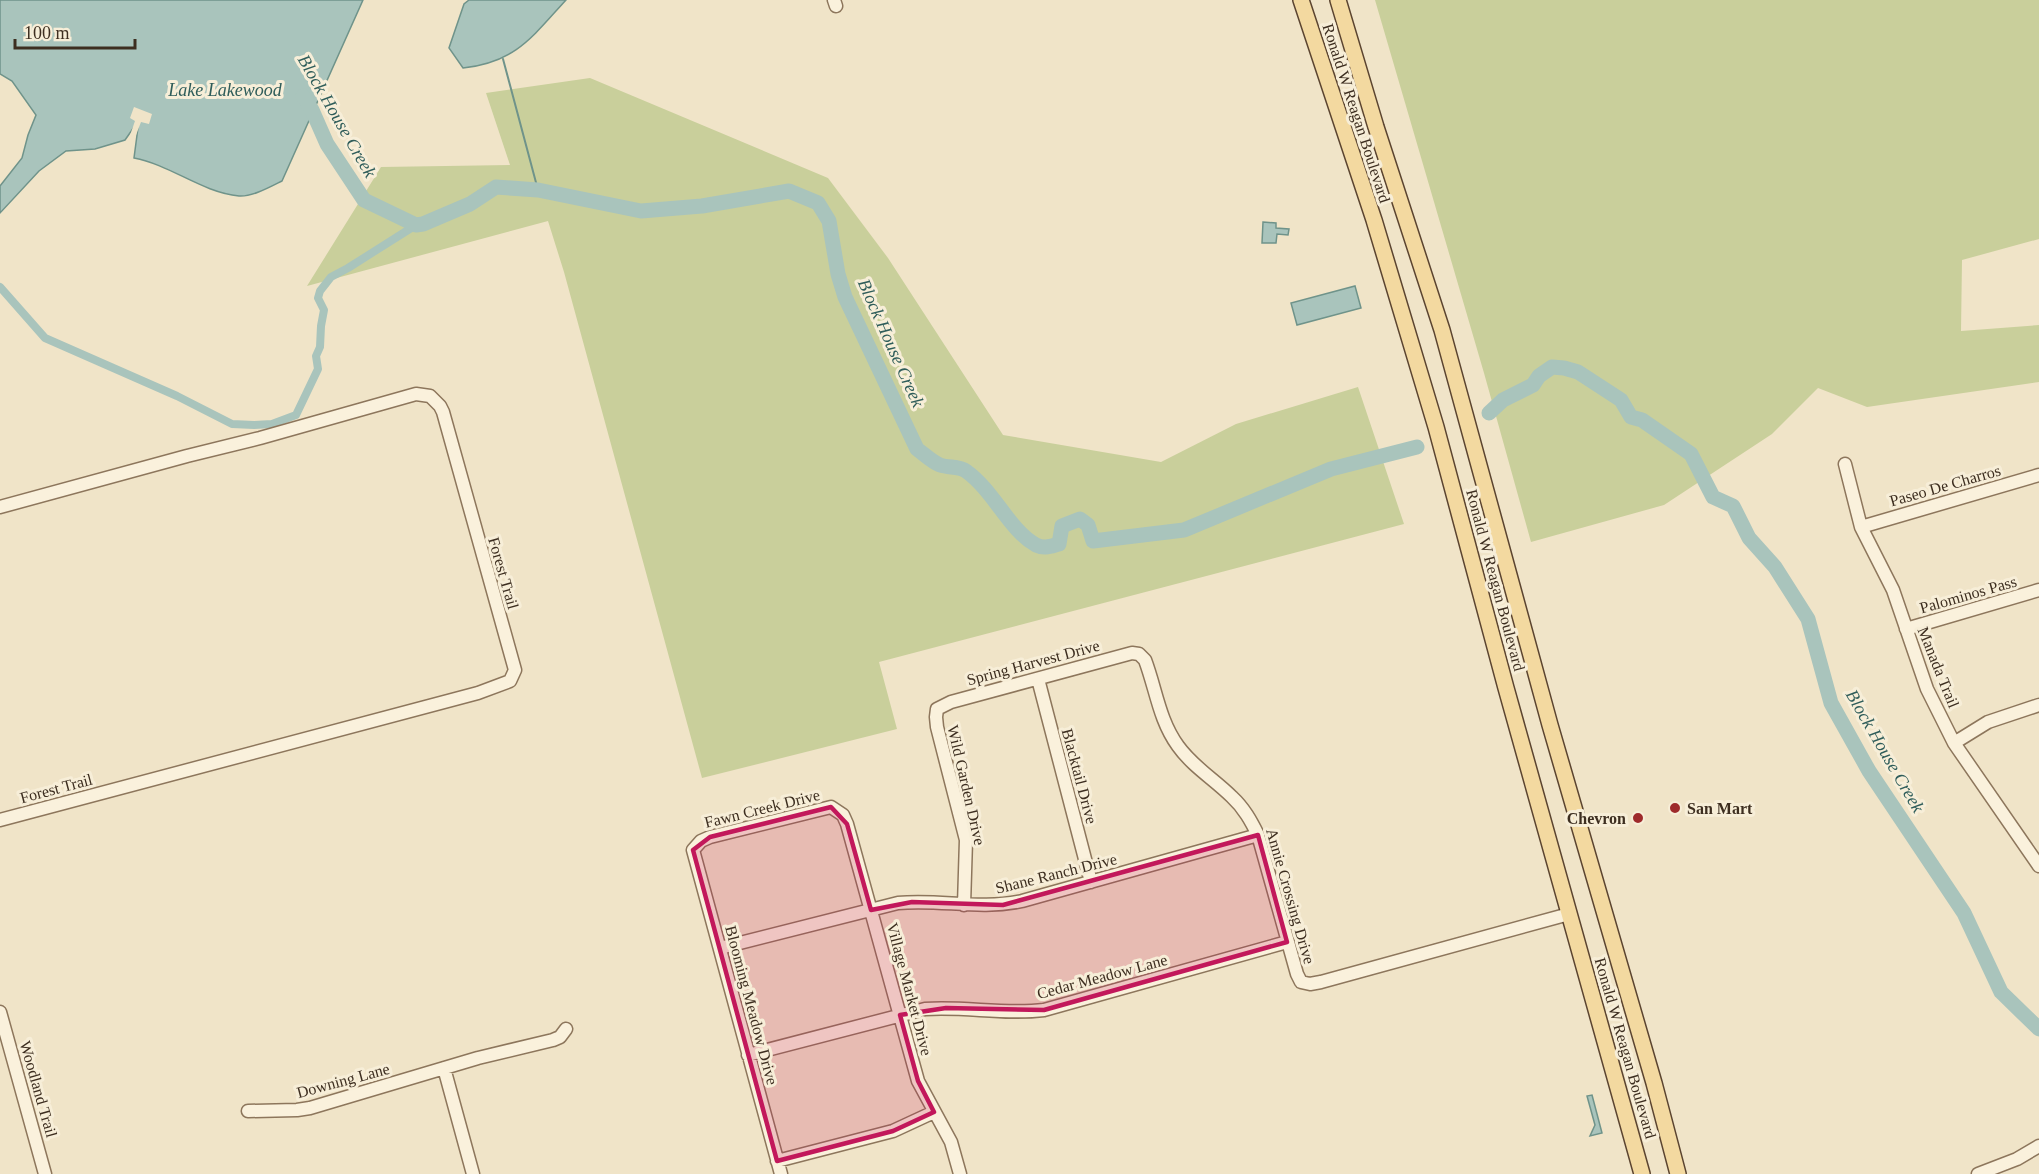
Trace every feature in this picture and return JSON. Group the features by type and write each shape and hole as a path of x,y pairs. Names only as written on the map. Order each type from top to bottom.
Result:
{"main road":[{"name":"Ronald W Reagan Boulevard","path":"1301,0 1374,220 1426,396 1642,1174"},
{"name":"Ronald W Reagan Boulevard","path":"1338,0 1376,127 1442,330 1550,725 1632,1006 1678,1174"}],"street":[{"name":"Forest Trail","path":"0,507 260,438 381,403 416,394 430,396 443,412 515,670 510,681 478,693 0,820"},
{"name":"Manada Trail","path":"1845,464 1861,527 1893,590 1927,689 1954,743 2039,866"},
{"name":"Paseo De Charros","path":"1861,527 2039,475"},
{"name":"Palominos Pass","path":"1906,629 2039,590"},
{"name":"Spring Harvest Drive","path":"938,709 951,702 1123,654 1139,654"},
{"name":"Annie Crossing Drive","path":"1139,654 1149,669 1167,730 1192,762 1242,807 1258,835 1287,942 1301,982 1310,984 1569,914"},
{"name":"Blacktail Drive","path":"1038,679 1091,882"},
{"path":"1954,743 1988,722 2039,705"},
{"name":"Wild Garden Drive","path":"938,709 937,727 966,840 964,905"},
{"name":"Fawn Creek Drive","path":"696,845 710,837 822,808 831,807 838,810"},
{"name":"Village Market Drive","path":"838,810 843,814 847,824 918,1081 951,1142 960,1174"},
{"name":"Shane Ranch Drive","path":"720,948 912,902 1003,905 1258,835"},
{"name":"Blooming Meadow Drive","path":"696,845 693,850 694,857 781,1174"},
{"name":"Cedar Meadow Lane","path":"748,1055 925,1009 1016,1012 1044,1010 1287,942"},
{"name":"Woodland Trail","path":"0,1012 45,1174"},
{"name":"Downing Lane","path":"248,1111 310,1108 444,1068 553,1040 560,1037 566,1029"},
{"path":"444,1068 473,1174"},
{"path":"777,1161 893,1131 934,1112"},
{"path":"1978,1174 2017,1159 2039,1146"}],"highlighted area":[{"path":"831,807 847,824 871,910 912,902 1003,905 1258,835 1287,942 1044,1010 946,1008 900,1015 918,1081 934,1112 893,1131 777,1161 693,850 710,837"}],"green space":[{"path":"1375,0 2039,0 2039,239 1962,260 1961,331 2039,325 2039,382 1867,407 1818,388 1772,434 1664,505 1531,542"},
{"path":"590,78 828,178 888,258 1003,435 1161,462 1236,424 1358,387 1404,524 879,662 897,729 702,778 564,272 548,221 307,286 381,167 510,165 486,93"}],"water":[{"name":"Lake Lakewood","path":"0,0 363,0 282,181 267,189 244,196 225,194 161,166 134,158 139,120 125,140 95,149 66,151 39,171 0,213 0,186 22,158 36,115 12,81 0,74"},
{"path":"469,0 566,0 522,46 510,54 481,65 463,68 449,48 464,4"},
{"path":"1263,222 1276,223 1276,228 1289,229 1288,235 1277,234 1276,243 1262,243"},
{"path":"1355,286 1361,308 1297,325 1291,303"},
{"path":"1592,1095 1602,1133 1590,1136 1595,1125 1587,1096"}],"pier":[{"path":"134,107 152,114 149,124 141,122 133,143 135,131 128,141 135,121 130,118"}],"waterway":[{"path":"503,59 538,190"},
{"name":"Block House Creek","path":"303,96 327,144 364,200 416,225 470,204 496,187 538,190 641,211 702,206 789,191 818,203 829,221 838,274 845,297 917,449 937,464 966,471 985,489 1018,530 1039,546 1048,547 1059,544 1062,526 1080,519 1088,525 1093,541 1184,530 1331,469 1417,447"},
{"path":"0,287 45,338 177,396 232,424 272,424 296,415 318,369 316,356 320,347 324,310 318,298 320,291 331,277 416,225"},
{"name":"Block House Creek","path":"1489,413 1503,400 1533,385 1539,376 1552,367 1564,368 1578,372 1621,400 1631,417 1642,420 1691,454 1713,497 1733,506 1749,538 1775,567 1808,619 1831,703 1869,771 1964,913 2001,992 2039,1029"}],"place":[{"name":"San Mart","path":"1675,808"},
{"name":"Chevron","path":"1638,818"}]}
